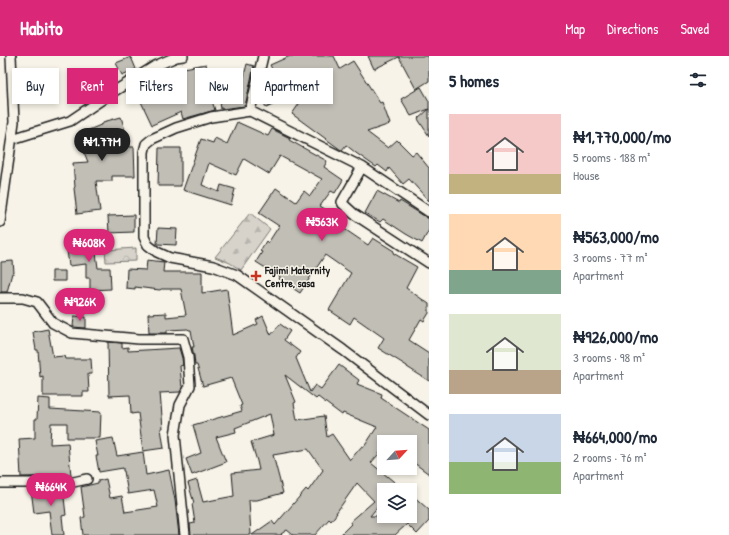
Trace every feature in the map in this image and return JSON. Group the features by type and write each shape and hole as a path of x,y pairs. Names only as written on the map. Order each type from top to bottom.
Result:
{"street":[{"path":"0,222 14,122 11,56"},
{"path":"12,139 70,122 113,92 155,66 176,57 183,56"},
{"path":"250,111 263,56"},
{"path":"429,212 362,167 250,111 211,117 176,128 152,139 146,144 144,152 144,237 148,245 157,252 170,258 213,266 237,275 343,350 429,415"},
{"path":"362,167 342,202 343,204 354,214 429,263"},
{"path":"0,298 22,298 37,302 53,323 72,332 139,339 183,339 188,357 190,386 180,405 175,435 185,535"},
{"path":"0,483 69,483 87,479"}],"green space":[{"path":"250,213 270,229 241,270 230,263 215,257"},
{"path":"136,248 136,261 106,262 105,250"}],"building":[{"path":"290,56 334,56 340,69 353,61 380,103 382,102 390,124 367,132 388,148 397,140 412,155 416,152 429,168 429,201 409,179 403,184 389,168 387,172 378,165 376,167 346,145 341,150 292,114 299,104 333,104 333,68 272,68 270,65"},
{"path":"368,56 429,56 429,81 416,89 399,57 374,69"},
{"path":"131,57 136,68 126,68 126,73 122,75 116,63"},
{"path":"206,64 207,68 195,68 195,104 213,104 215,110 183,119 181,112 152,125 142,104 187,104 187,68 184,68"},
{"path":"247,64 254,66 254,68 251,68 251,79 245,106 221,109 220,104 243,104 243,80"},
{"path":"421,87 429,101 429,109 411,116 401,99"},
{"path":"264,104 275,104 266,108"},
{"path":"429,109 429,136 418,119"},
{"path":"121,117 130,147 134,147 135,176 112,176 112,181 96,181 100,211 77,214 73,163 88,162 77,135 103,124 103,122"},
{"path":"237,122 268,136 272,129 290,138 289,140 327,161 324,167 343,180 335,193 331,191 320,206 346,222 343,228 368,245 373,238 394,251 393,253 417,267 406,288 429,304 429,313 424,321 421,319 409,340 429,353 429,381 378,348 384,338 354,317 350,324 329,310 351,273 325,255 300,293 279,279 280,277 256,262 266,241 268,243 279,226 259,213 276,188 296,202 304,191 310,196 322,179 280,156 269,174 244,159 236,175 209,163 202,185 219,192 221,185 235,189 231,205 183,190 201,139 213,143 215,138 227,144"},
{"path":"159,148 181,148 181,186 158,186"},
{"path":"377,191 399,203 400,201 429,219 429,230 422,243 383,219 380,222 365,213"},
{"path":"134,215 134,232 109,233 108,216"},
{"path":"158,228 177,229 176,245 157,244"},
{"path":"94,238 98,268 110,268 111,289 90,290 90,278 86,278 86,264 69,266 66,242"},
{"path":"147,260 164,262 163,272 202,272 202,293 227,289 233,335 258,324 256,320 263,316 271,335 280,324 290,331 284,340 300,352 296,358 310,392 315,385 321,389 339,365 359,380 357,384 382,394 381,398 429,430 429,474 417,465 417,435 377,435 377,456 371,463 377,468 377,475 386,475 395,483 377,483 377,508 370,516 377,516 377,523 417,523 417,499 429,510 429,521 417,534 407,524 395,535 340,535 351,524 350,522 374,501 357,483 331,521 329,519 315,535 293,535 287,530 281,534 282,535 252,535 272,521 275,525 306,489 308,491 323,470 308,449 273,455 283,493 257,500 249,500 251,535 191,535 190,524 195,523 192,504 194,503 188,483 197,480 203,502 234,496 232,473 259,470 251,442 274,435 270,414 235,428 236,432 216,437 226,462 192,475 186,459 201,453 193,425 242,411 240,406 242,405 231,378 203,386 197,365 195,365 191,330 167,330 167,333 149,333 148,314 166,313 166,317 186,315 181,289 160,290 135,287 135,289 126,288 127,269 146,270","holes":["285,375 316,399 318,397 342,415 343,413 377,427 364,447 362,446 350,460 332,434 327,437 324,416 297,420 294,403 296,402"]},
{"path":"13,261 14,273 12,273 7,292 1,292 1,262"},
{"path":"52,271 65,271 65,281 52,281"},
{"path":"74,316 86,317 86,328 73,327"},
{"path":"48,329 53,357 64,356 65,359 91,359 92,374 88,374 89,392 83,392 83,396 43,396 43,376 40,377 38,350 36,350 33,332"},
{"path":"108,342 122,343 122,348 128,347 128,351 179,348 183,365 180,366 182,388 180,392 160,393 163,428 161,428 164,448 143,451 138,413 131,414 130,395 109,396"},
{"path":"38,398 50,399 50,409 101,412 100,438 67,438 67,423 51,423 50,444 68,443 71,476 21,477 19,439 35,438 35,419 37,419"},
{"path":"113,438 117,456 143,452 146,475 169,470 175,500 179,535 83,535 81,518 85,517 81,487 98,483 98,481 106,479 110,498 122,496 125,512 158,507 154,490 128,494 123,468 99,472 95,441"},
{"path":"31,489 63,489 66,515 62,516 64,535 52,535 49,511 34,513"}],"place":[{"name":"Fajimi Maternity Centre, sasa","path":"256,276"}]}
